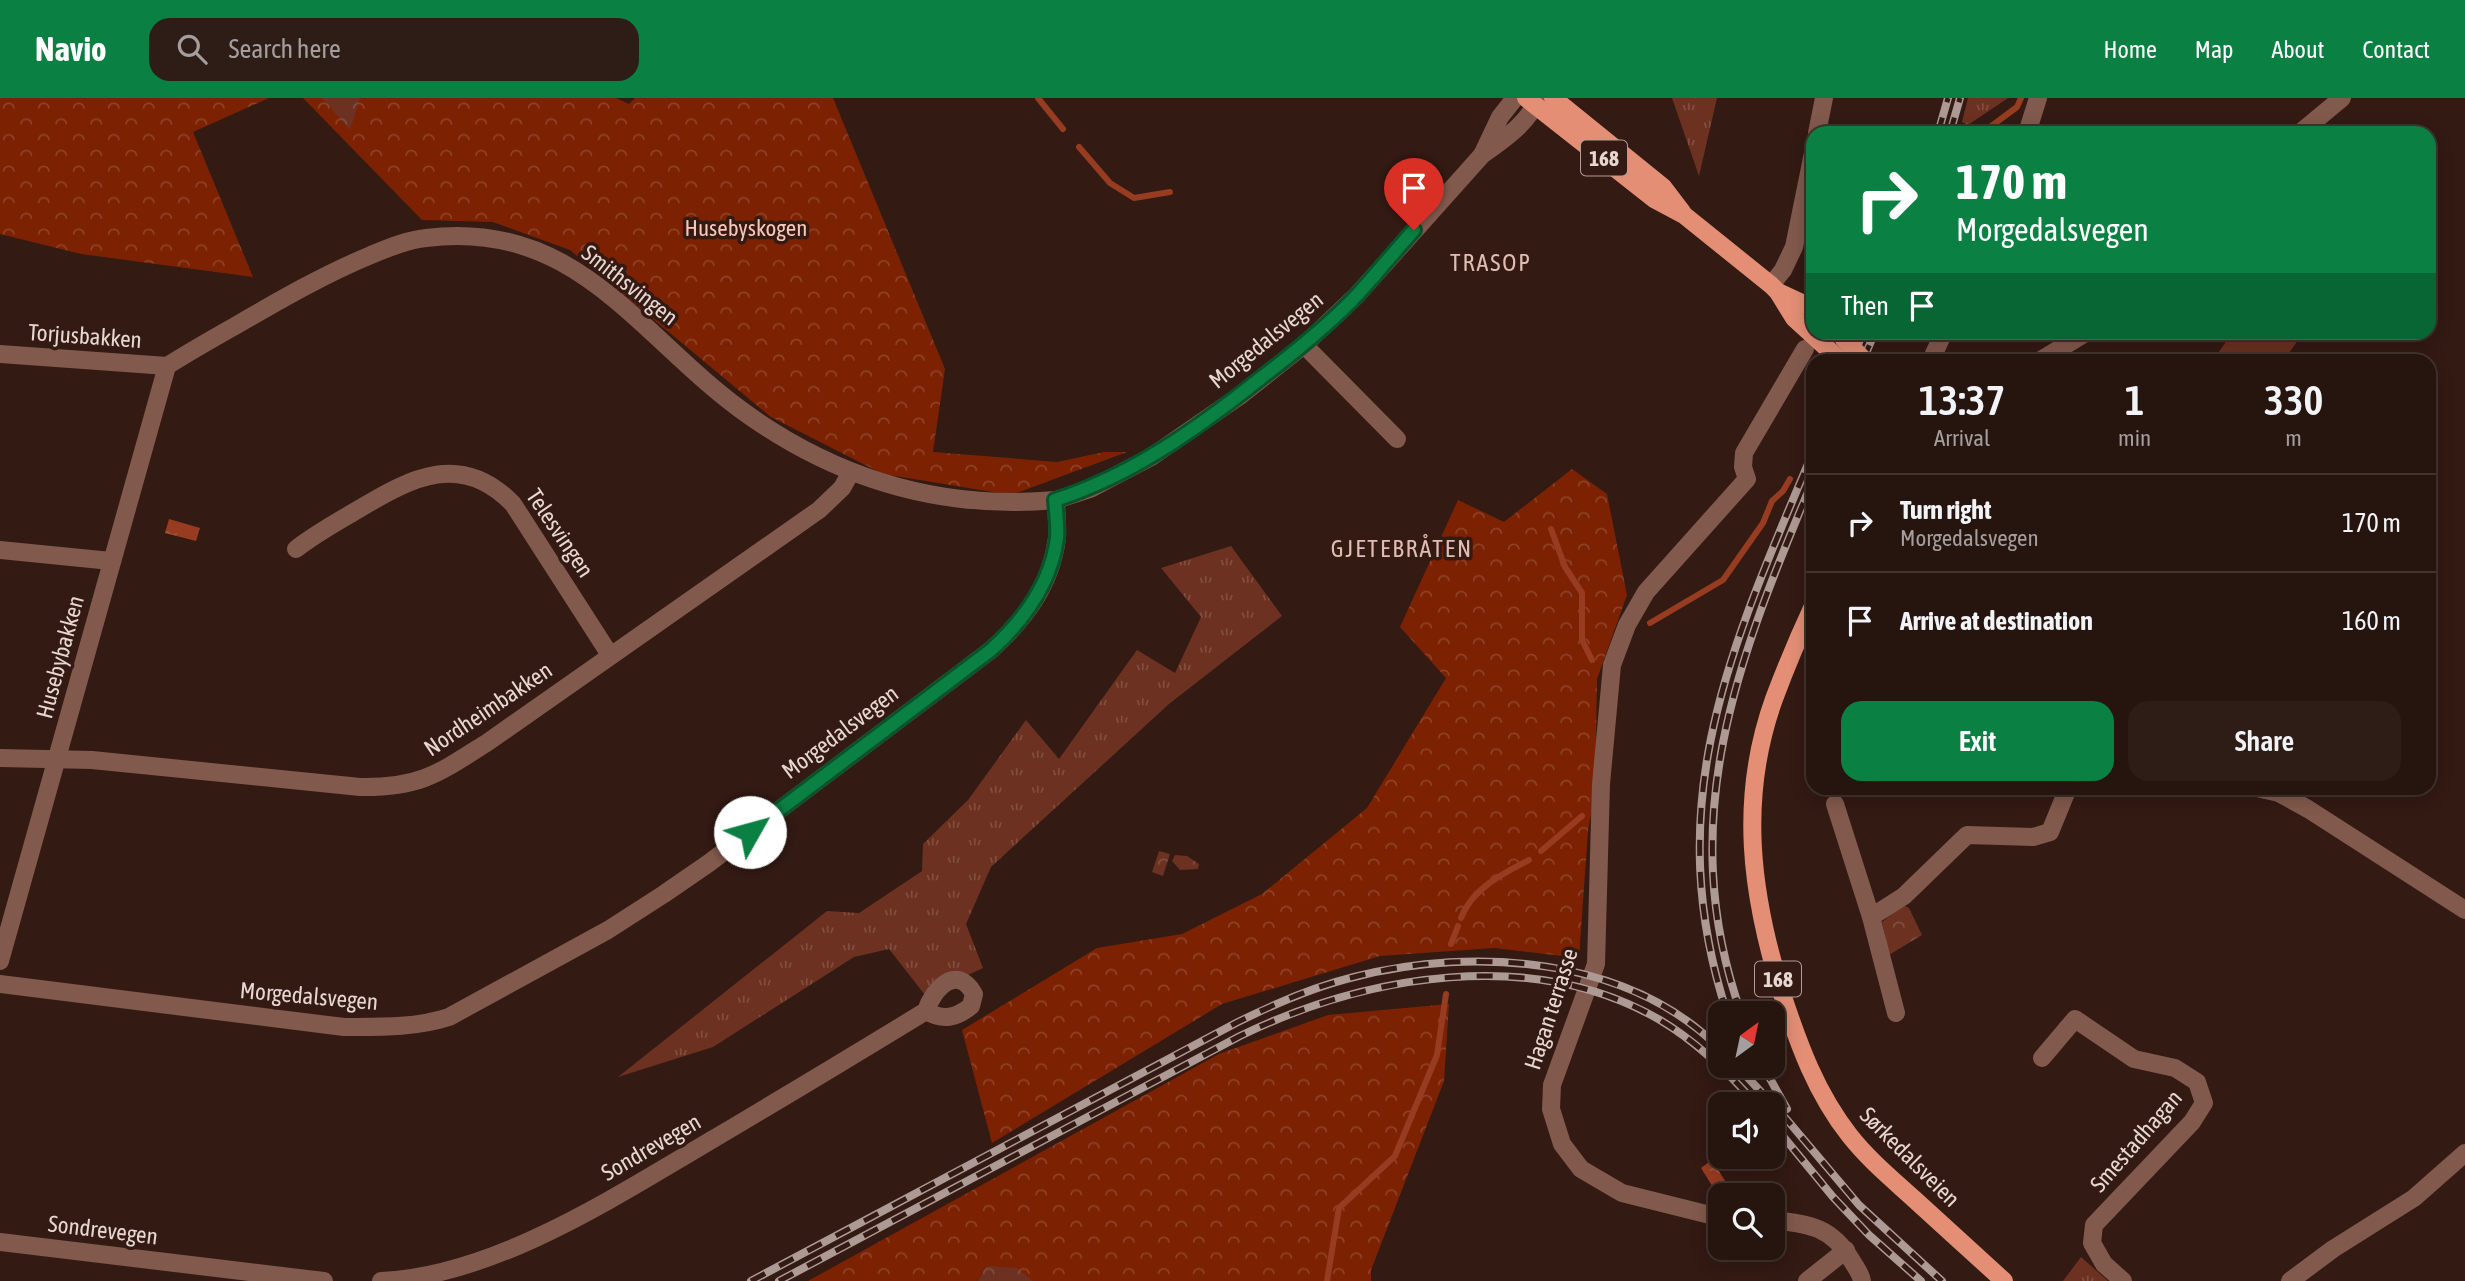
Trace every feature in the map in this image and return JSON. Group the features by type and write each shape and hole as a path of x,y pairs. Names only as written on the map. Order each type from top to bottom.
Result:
{"main road":[{"name":"168","path":"1553,98 1663,187 1684,215"},
{"name":"168","path":"1534,100 1654,200 1684,215 1775,289 1806,305"},
{"name":"168","path":"1775,289 1794,318 1806,329"},
{"name":"168","path":"1818,340 1834,354"},
{"path":"1845,340 1858,354"},
{"name":"Sørkedalsveien","path":"1806,623 1774,700 1754,782 1752,851 1757,893 1768,944 1809,1071 1835,1115 1881,1170 2004,1281"}],"street":[{"name":"Morgedalsvegen","path":"1482,155 1500,117 1515,98"},
{"path":"1818,126 1824,98"},
{"path":"2029,126 2038,98"},
{"path":"2308,126 2342,98"},
{"name":"Morgedalsvegen","path":"0,984 344,1027 402,1027 449,1017 608,930 709,863 991,650 1023,619 1043,584 1057,538 1055,500 1090,489 1151,457 1241,395 1304,345 1357,295 1482,155 1514,130 1534,100"},
{"path":"1775,289 1794,247 1806,188"},
{"name":"Smithsvingen","path":"167,366 290,293 338,268 392,246 424,238 494,238 553,257 575,270 626,307 721,394 752,417 800,447 851,472 887,484 957,500 996,503 1055,500"},
{"path":"2051,354 2074,340"},
{"path":"1304,345 1397,439"},
{"name":"Hagan terrasse","path":"1708,1214 1622,1193 1580,1169 1562,1144 1551,1109 1552,1085 1596,964 1601,784 1612,665 1627,625 1646,592 1747,479 1743,467 1744,453 1805,349"},
{"name":"Torjusbakken","path":"0,354 167,366"},
{"name":"Husebybakken","path":"0,961 167,366"},
{"name":"Telesvingen","path":"296,549 406,483 445,472 471,475 495,487 513,503 610,655"},
{"name":"Nordheimbakken","path":"0,758 103,761 360,787 389,788 407,785 445,770 467,756 819,510 842,488 851,472"},
{"path":"0,550 111,561"},
{"path":"1871,917 1904,896 1967,835 2033,837 2050,832 2065,795"},
{"path":"2283,795 2465,910"},
{"path":"1835,804 1871,917 1896,1013"},
{"name":"Sondrevegen","path":"381,1281 422,1275 470,1263 516,1247 566,1223 755,1115 926,1012"},
{"name":"Smestadhagan","path":"2042,1058 2075,1019 2134,1059 2175,1068 2197,1082 2204,1103 2192,1122 2094,1225 2092,1243 2104,1264 2123,1281"},
{"path":"2290,1281 2333,1249 2414,1198 2465,1153"},
{"path":"1785,1221 1808,1223 1833,1236 1846,1250 1862,1281"},
{"name":"Sondrevegen","path":"0,1242 324,1281"},
{"path":"1807,1281 1846,1250"}],"green space":[{"path":"0,98 269,98 193,132 253,277 81,254 0,234"},
{"name":"Husebyskogen","path":"303,98 616,98 629,104 635,98 833,98 945,369 933,452 1057,462 1104,452 1127,452 1011,495 883,474 771,417 570,250 493,222 422,220"},
{"path":"322,98 360,98 350,130"},
{"path":"1672,98 1717,98 1699,176"},
{"path":"1968,98 2008,98 1968,125 1962,122"},
{"path":"2227,340 2298,340 2288,354 2217,354"},
{"path":"1572,469 1607,494 1627,595 1597,679 1595,793 1588,831 1579,958 1494,948 1380,956 1222,1004 992,1143 962,1030 1097,948 1182,934 1262,894 1367,808 1446,678 1400,627 1458,500 1504,522"},
{"path":"1231,546 1282,616 1169,704 991,867 966,924 983,968 925,995 889,949 854,957 713,1047 618,1077 827,911 859,913 922,871 923,844 968,800 1026,720 1059,759 1137,650 1175,673 1201,617 1161,568"},
{"path":"1159,851 1170,854 1163,876 1152,872"},
{"path":"1175,855 1187,856 1199,864 1198,869 1180,870 1172,861"},
{"path":"1903,905 1909,908 1922,935 1889,955 1882,922"},
{"path":"1449,1004 1444,1081 1371,1270 1371,1281 1033,1281 986,1266 978,1281 808,1281 1219,1054 1328,1015"},
{"path":"2081,1257 2108,1281 2063,1281"},
{"path":"986,1266 1017,1268 1033,1281 978,1281"}],"water":[{"path":"169,519 200,528 196,541 165,533"},
{"path":"1708,1163 1708,1169 1718,1169 1726,1183 1710,1183 1701,1168"}],"waterway":[{"path":"1038,98 1063,129"},
{"path":"1991,126 2017,107 2021,98"},
{"path":"1079,147 1110,183 1134,198 1170,192"},
{"path":"1650,623 1723,580 1763,523 1772,501 1783,491 1790,479"},
{"path":"1551,529 1565,567 1582,593 1582,640 1592,660"},
{"path":"1541,851 1582,816"},
{"path":"1461,918 1480,890 1529,860"},
{"path":"1451,944 1458,926"},
{"path":"1327,1281 1339,1208 1395,1156 1437,1055 1446,994"}],"railway":[{"path":"1940,126 1948,98"},
{"path":"1952,126 1960,98"},
{"path":"1854,354 1860,340"},
{"path":"1866,354 1872,340"},
{"path":"1724,1001 1708,936 1700,863 1703,793 1714,725 1732,658 1806,469"},
{"path":"1738,1001 1721,942 1713,873 1714,806 1723,741 1739,676 1761,611 1806,497"},
{"path":"751,1281 1236,1023 1294,997 1354,977 1401,967 1449,962 1499,962 1548,967 1596,978 1641,995 1683,1018 1708,1039"},
{"path":"779,1281 1240,1036 1341,997 1395,985 1450,977 1505,976 1559,983 1611,997 1660,1020 1687,1038 1745,1092"},
{"path":"1748,1078 1859,1205 1942,1281"},
{"path":"1770,1078 1787,1109"},
{"path":"1785,1139 1833,1197 1869,1235 1921,1281"}],"district":[{"name":"TRASOP","path":"1491,262"},
{"name":"GJETEBRÅTEN","path":"1402,548"}],"route":[{"path":"750,832 991,650 1013,630 1033,603 1050,564 1057,538 1055,500 1090,489 1118,476 1151,457 1241,395 1304,345 1357,295 1414,230"}]}
